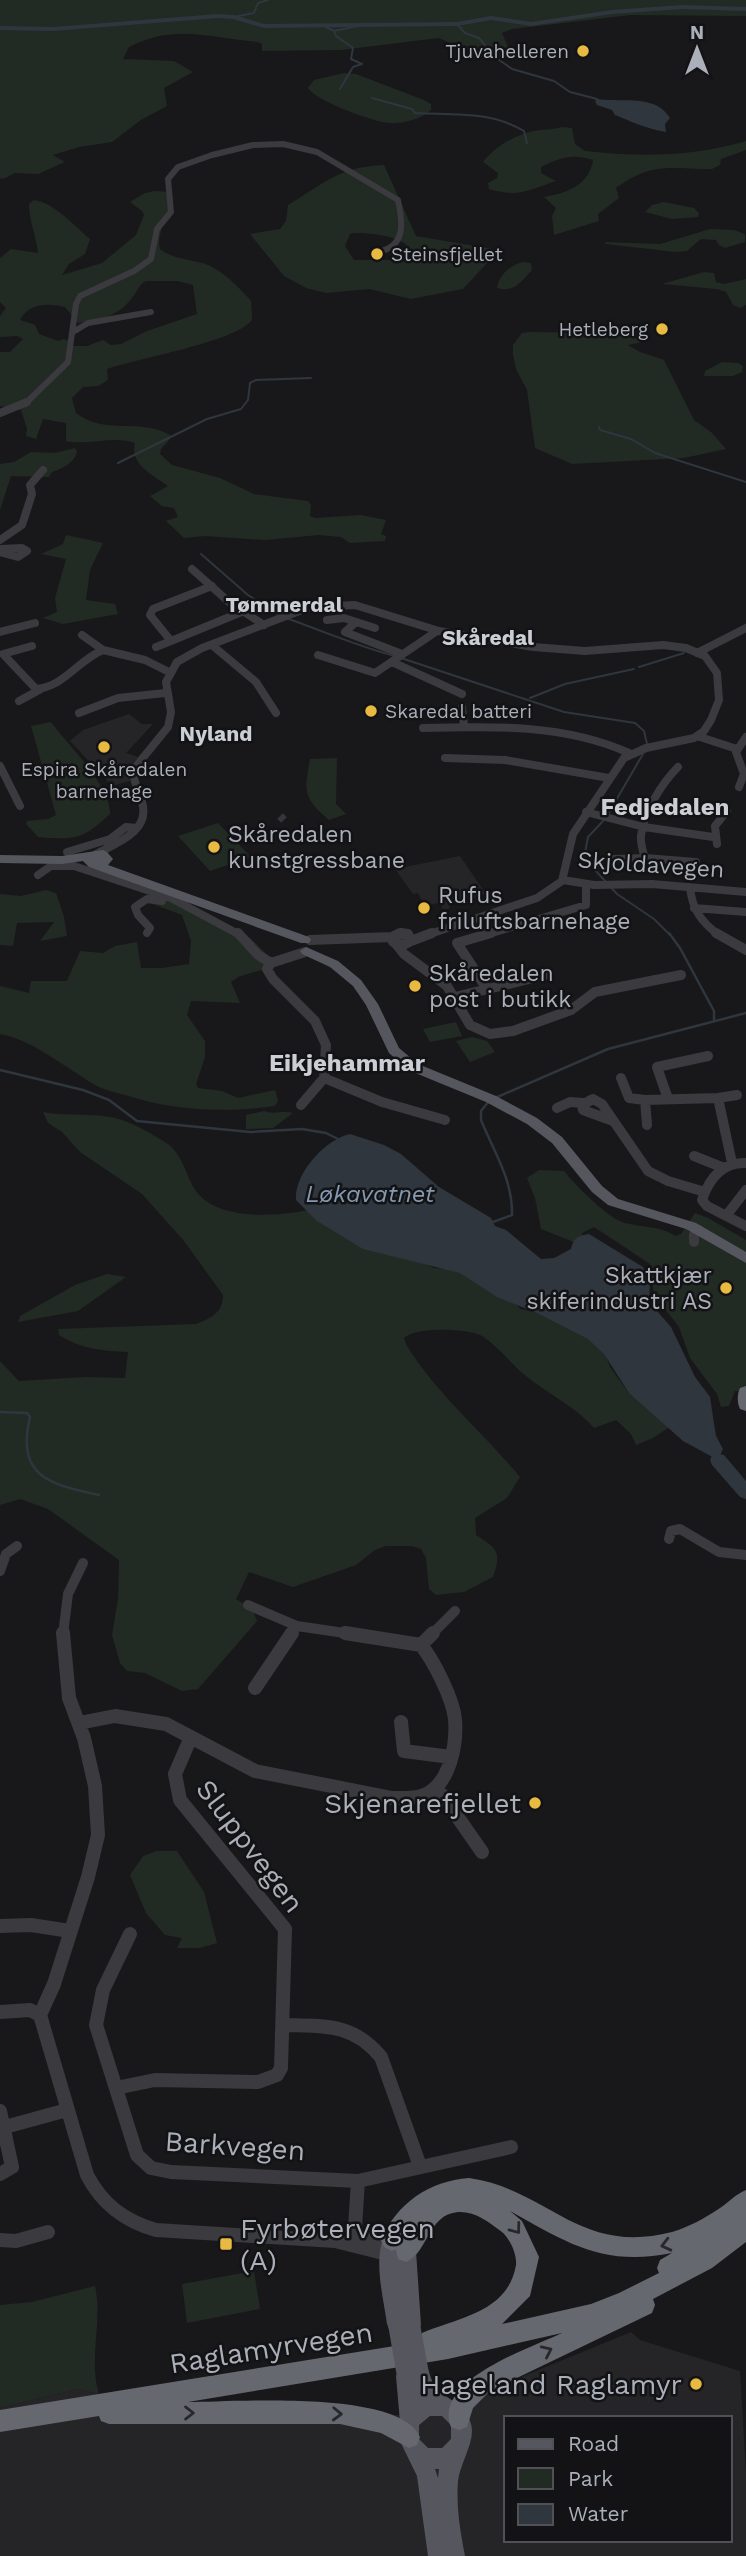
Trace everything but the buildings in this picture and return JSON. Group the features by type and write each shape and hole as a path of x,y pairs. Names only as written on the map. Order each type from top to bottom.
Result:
{"highway":[{"path":"746,1392 746,1405"},
{"path":"396,2249 402,2222 414,2208 430,2197 456,2189 488,2191 586,2241 635,2249 667,2245 702,2232 746,2200"},
{"path":"369,2362 387,2351 462,2333 494,2320 513,2303 527,2274 526,2249 516,2228 497,2211 479,2204 457,2203 431,2213 396,2249"},
{"path":"549,2324 651,2278 716,2238 746,2213"},
{"path":"459,2419 463,2402 482,2384 678,2285 705,2260 746,2229"},
{"path":"549,2324 591,2315 625,2302 705,2260"},
{"name":"Raglamyrvegen","path":"0,2421 471,2344 549,2324"},
{"path":"72,2410 94,2414 340,2413 385,2422 412,2436"}],"main road":[{"path":"0,859 64,856 98,859 121,873 282,933 346,973 365,993 390,1043 407,1063 425,1073 491,1099 532,1121 567,1151 597,1189 613,1202 746,1258"},
{"path":"396,2249 404,2324 413,2375 412,2436 427,2476 439,2556"},
{"path":"413,2375 424,2390 459,2419 462,2436 448,2470 446,2486 446,2508 454,2556"},
{"path":"412,2436 422,2408 440,2405"},
{"path":"412,2436 437,2459 456,2449"}],"street":[{"path":"0,413 24,405 63,368 70,356 76,304 80,296 134,271 151,260 157,229 171,212 168,182 170,176 184,165 225,151 263,144 304,147 394,195 400,207 399,240 391,249 378,252"},
{"path":"73,332 88,323 151,312"},
{"path":"0,540 21,528 33,496 30,485 43,470"},
{"path":"192,569 264,625"},
{"path":"171,641 150,612 212,586"},
{"path":"98,859 137,828 145,812 133,779 133,770 170,723 171,713 165,693 169,672 183,659 314,607 348,604 380,609 437,631 575,652 668,644 697,653 713,665 719,691 718,707 707,730 700,737"},
{"path":"156,647 244,611"},
{"path":"327,620 344,618 375,628"},
{"path":"356,622 345,632 402,654"},
{"path":"0,632 35,623"},
{"path":"697,653 745,629"},
{"path":"318,655 370,673 377,672 437,631"},
{"path":"82,635 103,650 145,660 169,672"},
{"path":"32,646 2,655 31,685 41,690"},
{"path":"213,646 256,682 276,713"},
{"path":"19,701 58,683 74,667 103,650"},
{"path":"392,662 454,693"},
{"path":"79,713 118,698 165,693"},
{"path":"462,707 464,726"},
{"path":"423,728 464,726 596,738 629,753 700,737 737,749"},
{"path":"737,749 746,737"},
{"path":"737,749 744,774 739,787"},
{"path":"563,880 569,844 586,812 629,753"},
{"path":"445,758 505,760 609,778"},
{"path":"0,766 20,806"},
{"path":"645,858 640,835 667,779 678,767"},
{"path":"2,793 12,791"},
{"path":"586,812 644,827 715,840 719,818 727,811"},
{"path":"64,856 110,839 126,827 137,828"},
{"path":"613,859 645,858 696,862"},
{"path":"38,875 51,866 83,868 178,901 237,932 258,955 271,963"},
{"name":"Skjoldavegen","path":"394,941 409,939 538,899 554,890 563,880 599,886 620,884 746,892"},
{"path":"487,989 457,943 586,905 586,885"},
{"path":"690,887 698,918 713,933 746,950"},
{"path":"147,933 150,928 135,910 137,904 147,899 169,904 201,923 220,925"},
{"path":"694,908 746,912"},
{"path":"409,939 410,957"},
{"path":"301,1105 324,1078 327,1050 323,1033 267,969 271,963 306,946 330,940 394,941 442,981 455,997 470,1025 482,1032 498,1034 577,1007 595,992 681,975"},
{"path":"455,997 545,975"},
{"path":"654,980 660,991"},
{"path":"668,1099 655,1062 708,1056"},
{"path":"324,1078 382,1102 445,1119"},
{"path":"621,1078 629,1098 646,1100 737,1095"},
{"path":"718,1098 728,1166 705,1192 703,1203 746,1226"},
{"path":"557,1108 570,1102 597,1100 647,1170 705,1192"},
{"path":"646,1100 647,1125"},
{"path":"694,1156 728,1166 746,1163"},
{"path":"726,1216 746,1190"},
{"path":"669,1539 671,1531 680,1529 722,1553 746,1555"},
{"path":"0,1571 6,1554 18,1546"},
{"path":"83,1563 76,1575 62,1631 69,1698 79,1723 92,1772 98,1825 90,1867 51,1992 40,2015 87,2175 97,2194 109,2207 139,2225 186,2233 288,2237 396,2249"},
{"path":"79,1723 115,1716 140,1717 166,1724 255,1771 392,1798 412,1798 435,1789 449,1766 455,1717 435,1668 421,1645 297,1626 248,1605"},
{"path":"421,1645 455,1611"},
{"path":"255,1688 297,1626"},
{"path":"401,1722 404,1751 451,1757"},
{"name":"Sluppvegen","path":"116,2088 155,2080 269,2080 277,2075 281,2068 285,1928 180,1800 175,1774 191,1737"},
{"path":"435,1789 443,1796 482,1852"},
{"path":"0,1926 31,1925 70,1931"},
{"name":"Barkvegen","path":"130,1934 100,1997 95,2016 137,2155 151,2168 171,2172 358,2181 511,2147"},
{"path":"0,2012 30,2010 40,2015"},
{"path":"284,2025 338,2028 356,2032 371,2042 381,2057 419,2166"},
{"path":"5,2127 67,2110"},
{"path":"0,2111 5,2127 6,2171"},
{"path":"354,2243 358,2181"},
{"path":"0,2240 16,2241 48,2232"}],"shaded area":[{"name":"Espira Skåredalen barnehage","path":"129,714 142,724 153,724 126,753 138,757 127,770 130,781 112,786 70,741 83,730"},
{"path":"460,856 486,894 450,904 449,909 443,909 440,903 424,905 418,893 413,894 395,869"},
{"path":"631,2332 640,2340 740,2371 746,2472 746,2556 0,2556 0,2408 78,2389 145,2406 426,2416"}],"green space":[{"path":"0,0 746,0 746,16 631,15 512,29 502,33 509,49 507,55 496,58 478,56 439,38 341,50 262,51 262,44 258,42 193,34 162,36 129,47 123,59 174,61 193,72 164,88 167,106 141,120 112,142 79,147 53,155 65,162 38,174 15,173 3,179 0,178"},
{"path":"344,73 356,74 424,100 431,104 431,110 405,122 382,122 333,105 308,88 314,80"},
{"path":"572,128 575,144 585,151 626,154 686,153 746,141 746,150 721,159 720,165 712,169 662,168 629,179 616,188 619,198 598,214 599,221 554,235 552,216 556,208 544,197 568,190 582,182 591,169 593,160 572,157 553,161 541,167 541,173 556,181 516,193 489,189 488,183 497,178 498,173 483,162 513,138 534,131"},
{"path":"384,165 416,236 499,250 463,289 411,299 369,289 326,293 306,288 284,276 250,234 280,229 286,221 288,205 343,173","holes":["353,233 394,238 406,244 406,253 395,260 354,260 345,246"]},
{"path":"170,192 171,199 160,234 160,249 177,257 208,265 226,276 251,301 252,320 242,328 207,342 107,369 108,380 98,386 83,387 72,398 76,413 99,424 146,427 170,435 160,454 172,465 220,478 254,494 308,501 311,505 310,516 315,518 361,515 386,520 381,534 386,536 385,541 350,543 341,537 319,535 265,540 205,536 184,538 166,521 178,517 174,508 162,506 150,496 168,486 139,463 134,450 135,443 118,440 66,441 66,423 43,419 36,439 26,436 27,429 21,410 0,406 0,352 10,352 23,339 17,336 0,337 0,316 6,308 0,302 0,258 11,249 38,253 29,204 34,200 49,206 90,239 85,254 69,264 62,275 102,263 136,235 144,215 130,202 145,193","holes":["146,281 178,281 193,285 197,314 147,331 121,344 111,345 103,340 87,346 69,346 69,341 58,341 39,334 35,325 20,320 28,310 46,305 65,307 78,323 93,320 121,309"]},
{"path":"664,202 694,208 699,213 698,217 672,219 645,212 652,205"},
{"path":"710,229 734,230 745,234 745,242 725,248 716,240 701,239 687,251 675,252 605,242 660,244"},
{"path":"523,262 531,263 532,270 521,282 513,288 497,288 506,271"},
{"path":"704,272 714,273 716,282 724,284 746,279 746,305 740,308 733,305 726,292 717,289 662,284"},
{"path":"522,333 620,333 647,341 628,345 664,360 694,420 711,432 726,449 684,458 572,464 535,448 527,390 516,369 513,354 513,345"},
{"path":"722,362 738,363 743,366 742,372 733,376 704,376 705,371"},
{"path":"75,448 77,452 73,460 52,472 49,477 11,476 0,510 0,464 14,462 31,452 55,453"},
{"path":"66,535 103,543 90,570 86,600 115,604 118,614 63,624 43,618 57,612 55,598 66,559 41,554 63,544"},
{"path":"51,722 104,791 110,814 92,829 70,838 38,837 26,824 27,821 48,819 56,815 31,726"},
{"path":"337,758 336,804 346,814 329,820 310,800 307,794 307,779 310,759"},
{"name":"Skåredalen kunstgressbane","path":"218,823 251,857 210,871 178,836"},
{"path":"46,890 56,893 67,936 40,941 54,922 17,923 13,946 0,945 0,894 21,896"},
{"path":"151,893 250,938 278,965 238,977 231,982 240,1003 191,1001 187,1015 205,1041 205,1057 196,1084 198,1088 222,1091 238,1098 275,1090 278,1101 275,1106 199,1109 143,1100 98,1087 37,1048 0,1034 0,986 29,993 31,981 67,981 80,951 103,953 115,946 137,942 141,968 189,964 191,941 182,915 140,899"},
{"path":"456,1022 462,1036 430,1042 423,1029"},
{"path":"472,1037 487,1041 495,1052 470,1062 456,1041"},
{"path":"264,1111 293,1113 273,1128 246,1129 246,1115"},
{"path":"43,1112 113,1118 144,1130 176,1152 196,1191 206,1201 220,1208 236,1213 271,1215 317,1208 325,1215 434,1268 462,1270 504,1290 520,1309 559,1317 604,1351 610,1367 628,1392 674,1424 636,1445 631,1434 616,1420 594,1428 526,1376 482,1336 465,1331 442,1330 410,1334 404,1338 406,1344 431,1380 520,1477 507,1498 475,1518 476,1535 496,1552 493,1577 464,1592 436,1595 429,1589 426,1558 421,1549 412,1546 386,1546 375,1550 356,1565 293,1587 249,1572 236,1599 253,1610 257,1621 198,1689 182,1691 145,1673 127,1671 120,1663 112,1635 118,1599 119,1560 48,1509 20,1499 0,1505 0,1361 19,1381 86,1377 125,1378 128,1352 83,1346 59,1335 58,1329 196,1324 218,1311 223,1295 184,1241 142,1194 80,1152 62,1132 48,1123"},
{"path":"539,1170 564,1171 600,1207 622,1222 663,1230 675,1236 681,1234 695,1213 746,1240 746,1391 735,1391 729,1406 721,1407 717,1394 690,1358 679,1327 654,1295 650,1264 594,1227 582,1233 581,1245 541,1229 535,1198 527,1178"},
{"path":"107,1274 126,1277 78,1311 18,1322 20,1316 75,1285"},
{"path":"157,1851 177,1851 204,1892 217,1943 200,1948 177,1948 182,1938 165,1935 146,1913 130,1875 143,1856"},
{"path":"254,2271 260,2309 187,2323 182,2284"},
{"path":"95,2286 95,2367 99,2394 78,2389 0,2408 0,2305 32,2302"}],"water":[{"path":"598,99 656,105 670,118 665,124 666,132 615,115 612,110 597,105 595,101"},
{"name":"Løkavatnet","path":"350,1134 384,1145 401,1154 439,1187 491,1218 495,1226 506,1230 541,1259 554,1258 571,1249 577,1238 589,1234 643,1267 650,1282 649,1302 671,1327 695,1377 710,1397 716,1436 723,1449 718,1460 683,1441 629,1393 604,1354 588,1339 537,1313 497,1297 460,1273 363,1249 317,1221 296,1200 300,1179 322,1150"}],"waterway":[{"path":"234,17 254,13 258,3 268,0"},
{"path":"0,28 53,29 218,16 234,17 264,26 457,24 491,18 531,24 612,12 682,7 746,9"},
{"path":"457,24 465,33 479,38 495,57 512,69 554,81 570,92 597,99"},
{"path":"322,25 334,31"},
{"path":"334,31 358,26"},
{"path":"334,31 336,36 353,48 351,59 362,64 353,67 340,89"},
{"path":"372,98 412,109 415,113 471,115 498,120 524,131 527,143"},
{"path":"118,463 207,419 241,409 248,400 250,383 256,380 311,378"},
{"path":"599,427 600,430 631,439 655,453 746,482"},
{"path":"201,554 248,595 280,616"},
{"path":"286,618 395,656"},
{"path":"639,667 684,653"},
{"path":"401,658 564,712 635,723 644,731 647,744"},
{"path":"530,698 565,684 634,669"},
{"path":"608,814 643,754"},
{"path":"604,820 588,837 584,858 617,894 654,919 670,935"},
{"path":"669,933 714,1011 714,1020"},
{"path":"495,1098 608,1049 746,1013"},
{"path":"0,1070 83,1090 109,1100 137,1121 250,1132 302,1129 326,1133 338,1139"},
{"path":"489,1101 481,1111 481,1120 506,1178 512,1215 493,1222"},
{"path":"0,1412 27,1413 30,1417 28,1453 32,1465 40,1474 65,1487 99,1495"},
{"path":"718,1460 746,1492"}],"tunnel":[{"path":"280,816 284,820"}],"place":[{"name":"Tjuvahelleren","path":"583,51"},
{"name":"Steinsfjellet","path":"377,254"},
{"name":"Hetleberg","path":"662,329"},
{"name":"Skaredal batteri","path":"371,711"},
{"name":"Espira Skåredalen barnehage","path":"104,747"},
{"name":"Skåredalen kunstgressbane","path":"214,847"},
{"name":"Rufus friluftsbarnehage","path":"424,908"},
{"name":"Skåredalen post i butikk","path":"415,986"},
{"name":"Skattkjær skiferindustri AS","path":"726,1288"},
{"name":"Skjenarefjellet","path":"535,1803"},
{"name":"Fyrbøtervegen (A)","path":"226,2244"},
{"name":"Hageland Raglamyr","path":"696,2384"}],"district":[{"name":"Tømmerdal","path":"284,604"},
{"name":"Skåredal","path":"488,637"},
{"name":"Nyland","path":"216,733"},
{"name":"Fedjedalen","path":"665,807"},
{"name":"Eikjehammar","path":"347,1063"}]}
